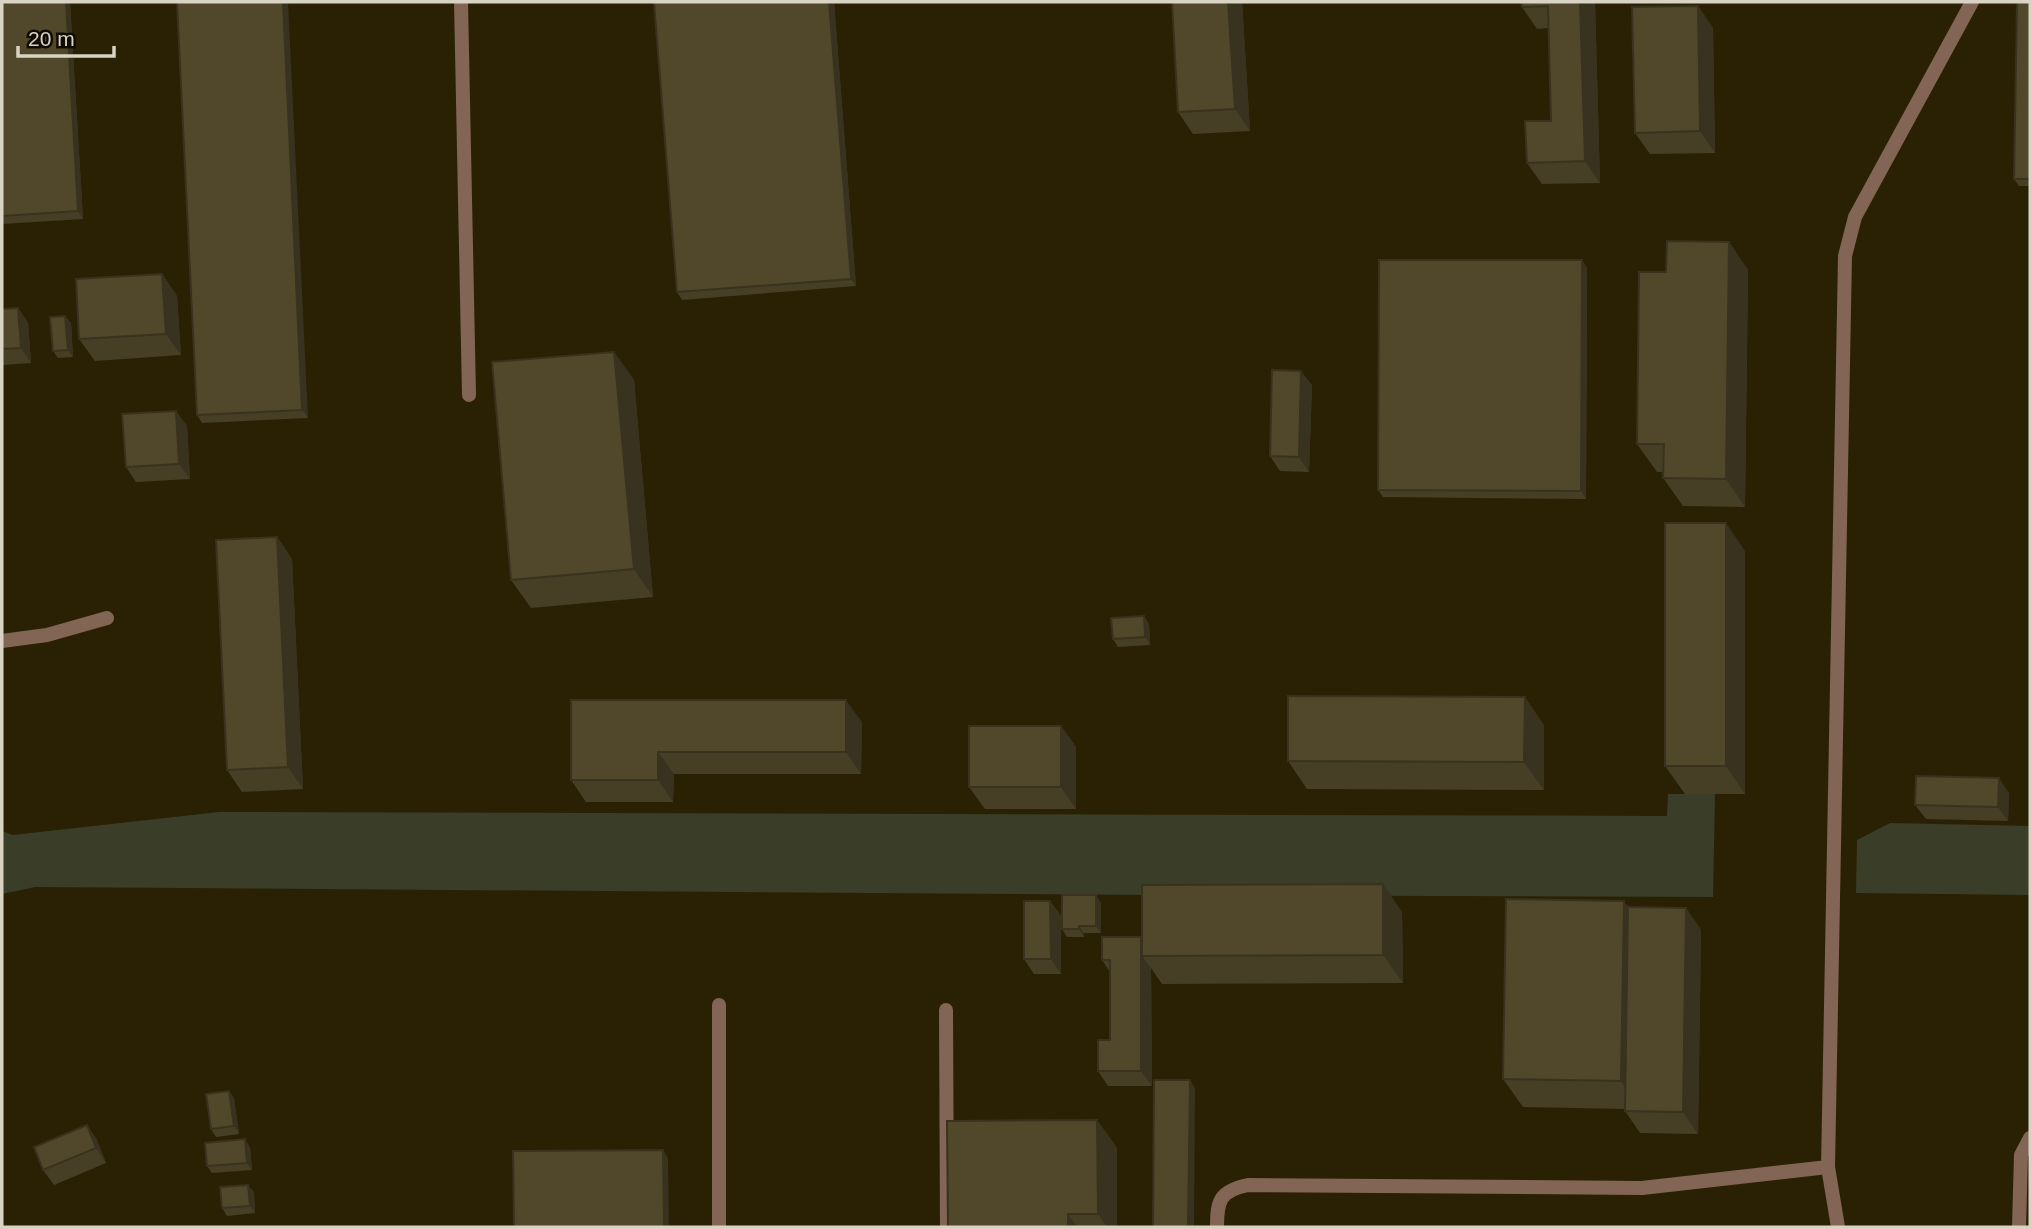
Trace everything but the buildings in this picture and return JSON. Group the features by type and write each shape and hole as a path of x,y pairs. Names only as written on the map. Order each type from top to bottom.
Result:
{"lane":[{"path":"461,2 469,395"},
{"path":"1838,1227 1828,1167 1845,256 1855,217 1972,2"},
{"path":"2,641 47,635 107,618"},
{"path":"719,1005 719,1227"},
{"path":"946,1010 947,1227"},
{"path":"2018,1227 2021,1155 2030,1138"},
{"path":"1217,1227 1217,1208 1222,1197 1232,1188 1248,1185 1642,1188 1828,1167"}],"green space":[{"path":"1668,794 1715,794 1713,897 35,887 2,894 2,831 13,835 219,812 1667,816"},
{"path":"1890,823 2030,826 2030,895 1856,893 1857,840"}]}
